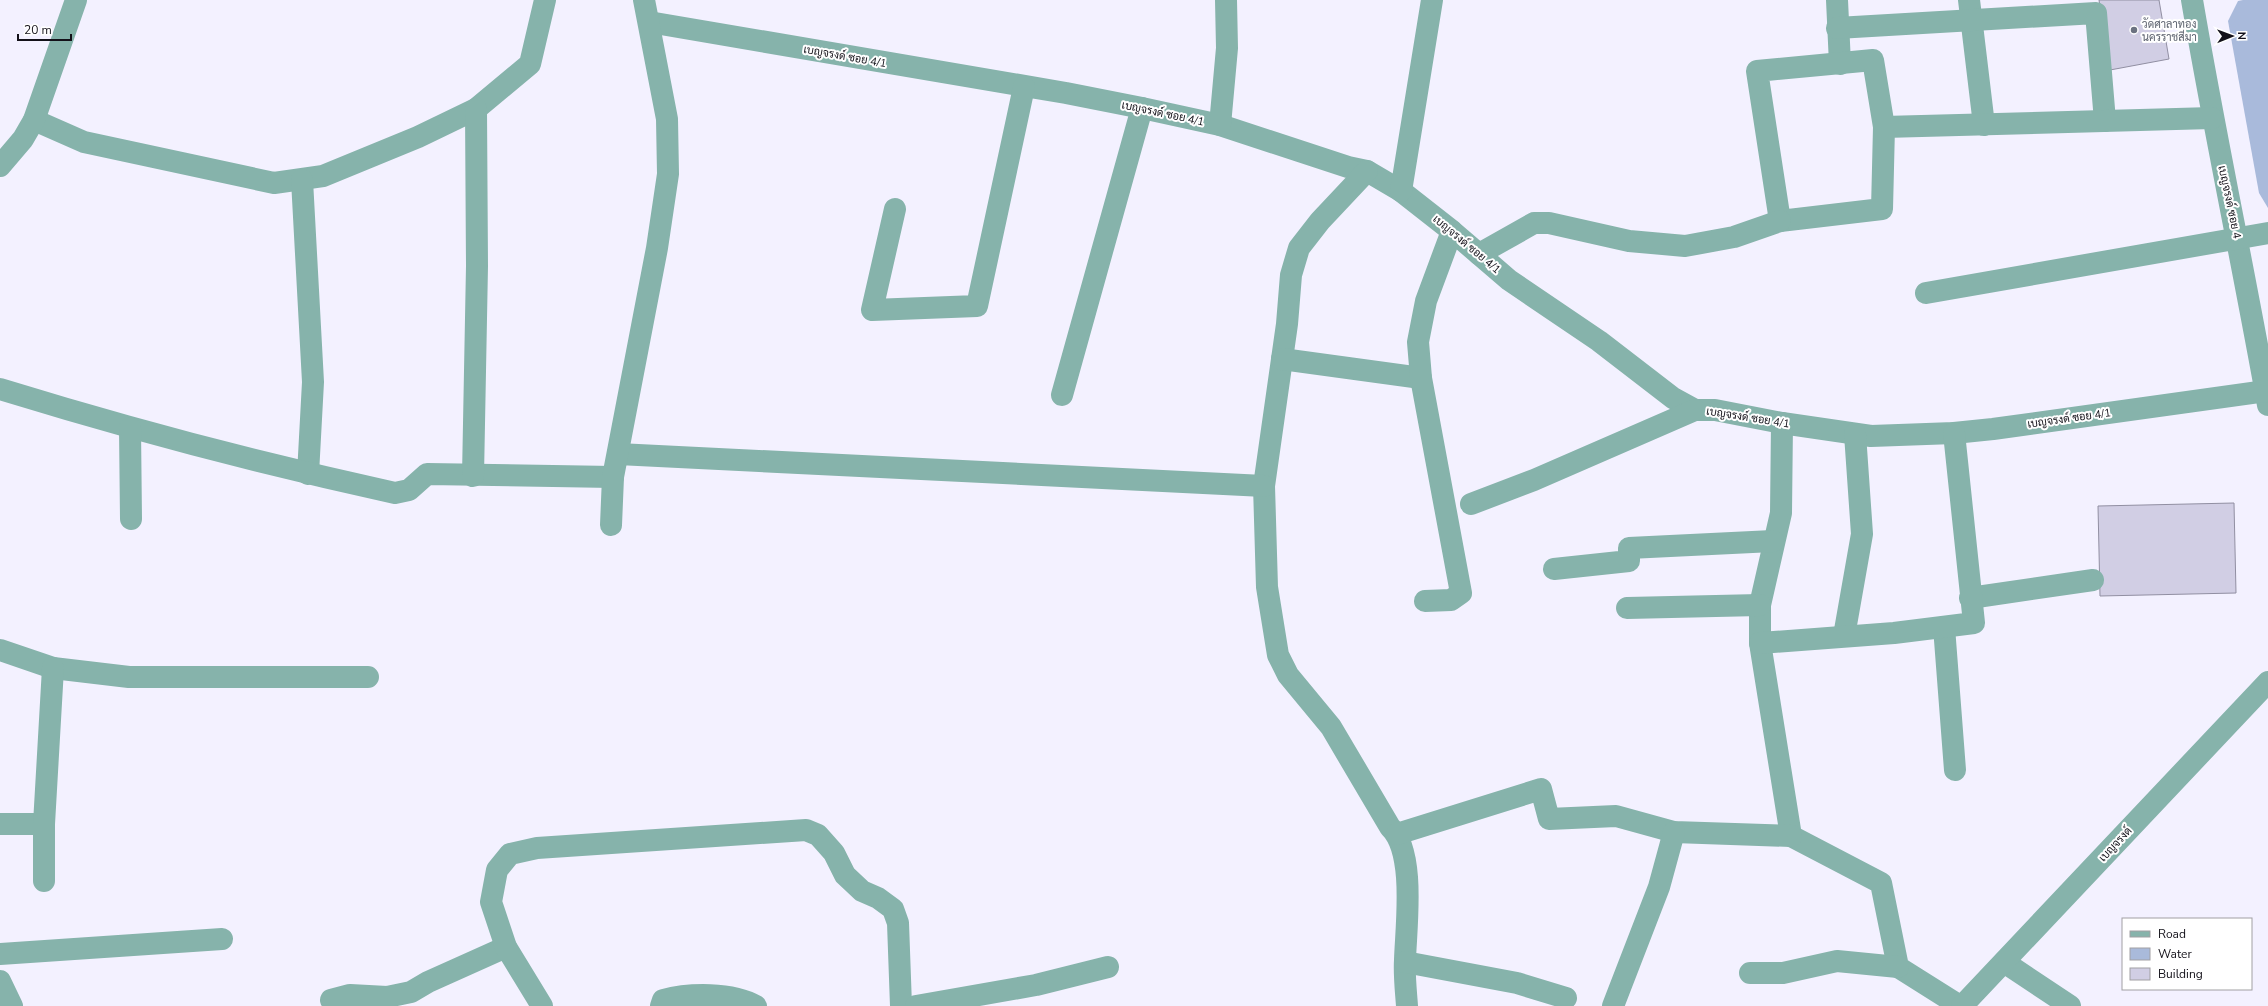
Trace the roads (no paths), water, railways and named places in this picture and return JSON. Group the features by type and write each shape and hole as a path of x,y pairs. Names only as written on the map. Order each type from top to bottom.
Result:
{"street":[{"path":"0,166 23,139 34,120 76,0"},
{"path":"34,120 84,142 274,183 323,176 418,137 476,109 530,64 545,0"},
{"path":"611,525 613,477 657,248 668,174 667,120 644,0"},
{"path":"1220,125 1227,48 1226,0"},
{"path":"1401,191 1432,0"},
{"path":"1837,0 1837,28 1840,64"},
{"name":"เบญจรงด์ ซอย 4","path":"2192,0 2212,118 2238,238 2267,398"},
{"path":"1837,28 1970,10 2096,13 2105,121"},
{"path":"1970,10 1984,126"},
{"name":"เบญจรงด์ ซอย 4/1","path":"649,22 1066,93 1142,108 1220,125 1348,167 1367,171 1401,191 1452,231 1509,280 1599,341 1673,398 1695,410 1715,410 1782,423 1871,436 1954,433 2267,398"},
{"path":"1479,254 1534,223 1548,223 1629,241 1685,246 1734,237 1780,221 1882,209 1884,127 1874,60 1757,71 1780,221"},
{"path":"895,209 872,310 977,306 1024,87"},
{"path":"1062,395 1142,108"},
{"path":"473,476 477,266 476,109"},
{"path":"1884,127 1984,126 2212,118"},
{"path":"0,146 23,139"},
{"path":"1367,171 1320,221 1299,248 1291,276 1282,359 1264,486 1267,587 1278,655 1288,675 1331,727 1390,827 1398,834 1407,874 1409,900 1405,962 1407,1006"},
{"path":"302,180 313,382 308,474"},
{"path":"1425,601 1451,600 1460,593 1420,378 1418,342 1425,308 1452,231"},
{"path":"1926,293 2268,233"},
{"path":"1282,359 1420,378"},
{"path":"0,389 130,428 308,474 395,493 409,490 427,474 473,476 613,477"},
{"path":"1471,504 1534,480 1695,410"},
{"path":"1782,423 1781,513 1773,541 1760,605 1760,643 1771,720 1791,836"},
{"path":"130,428 131,519"},
{"path":"1760,643 1974,623 1970,598 1954,433"},
{"path":"1844,636 1862,534 1855,434"},
{"path":"618,454 1264,486"},
{"path":"1554,569 1629,561 1629,548 1773,541"},
{"path":"1970,598 2092,580"},
{"path":"1627,608 1760,605"},
{"path":"1944,627 1955,770"},
{"path":"0,650 53,668 129,677 368,677"},
{"path":"44,881 44,824 53,668"},
{"name":"เบญจรงด์","path":"1961,1006 2268,682"},
{"path":"1398,834 1541,789 1549,819 1616,816 1674,832 1791,836 1880,883 1898,967"},
{"path":"0,824 44,824"},
{"path":"542,1006 506,947 491,902 497,870 510,854 537,848 806,830 818,835 834,853 845,875 862,891 878,898 893,909 898,922 901,1006"},
{"path":"1613,1006 1659,886 1674,832"},
{"path":"0,954 222,939"},
{"path":"331,1000 350,995 387,997 411,992 428,982 506,947"},
{"path":"1750,973 1783,973 1837,961 1898,967 1961,1006"},
{"path":"1405,962 1517,983 1566,998"},
{"path":"2004,962 2070,1006"},
{"path":"916,1006 1036,985 1108,967"},
{"path":"0,981 12,1006"},
{"path":"662,1006 663,1000 681,995 736,999 756,1006"}],"water":[{"path":"2268,0 2268,208 2259,193 2228,21 2238,1"}],"place":[{"name":"วัดศาลาทอง นครราชสีมา","path":"2134,30"}]}
